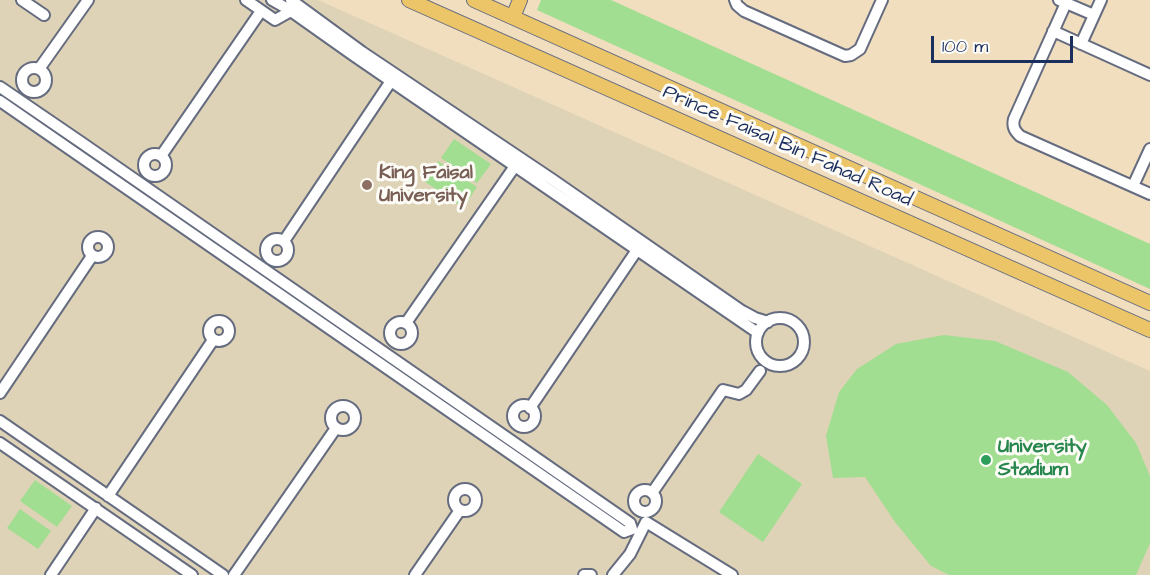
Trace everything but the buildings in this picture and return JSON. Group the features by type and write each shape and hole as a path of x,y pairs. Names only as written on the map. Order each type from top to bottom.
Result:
{"main road":[{"name":"Prince Faisal Bin Fahad Road","path":"409,0 1150,330"},
{"name":"Prince Faisal Bin Fahad Road","path":"474,0 1150,303"},
{"path":"513,17 520,0"}],"street":[{"path":"22,0 44,15"},
{"path":"39,69 88,0"},
{"path":"246,0 275,20 291,6"},
{"path":"272,0 291,6 362,52 553,180 742,311 768,322"},
{"path":"735,0 744,11 845,56 851,55 860,48 882,0"},
{"path":"1081,44 1101,0"},
{"path":"1094,15 1062,2 1053,31 1014,119 1015,131 1020,136 1150,194"},
{"path":"291,6 391,81 758,333"},
{"path":"161,156 261,11"},
{"path":"1053,31 1150,75"},
{"path":"284,241 391,81"},
{"path":"0,87 629,528"},
{"path":"0,101 629,528"},
{"path":"1133,186 1150,149"},
{"path":"406,323 515,166"},
{"path":"530,408 637,250"},
{"path":"0,393 92,256"},
{"path":"783,319 796,325 801,331 803,346 796,360 781,366 773,365 763,359 757,349 756,341 758,333 768,322 783,319"},
{"path":"108,496 213,340"},
{"path":"652,493 723,390 739,394 746,390 760,371 763,359"},
{"path":"760,371 773,365"},
{"path":"0,421 223,575"},
{"path":"234,575 336,428"},
{"path":"0,442 192,575"},
{"path":"641,491 648,491 655,499 654,506 650,511 643,512 637,509 634,499 641,491"},
{"path":"51,575 96,508"},
{"path":"415,575 460,510"},
{"path":"629,528 643,512"},
{"path":"613,575 630,554 646,522 732,575"},
{"path":"584,575 591,575"}],"shaded area":[{"name":"King Faisal University","path":"0,0 318,0 1150,371 1150,575 0,575"}],"green space":[{"path":"541,0 611,0 1150,244 1150,289 537,10"},
{"path":"454,139 491,164 477,183 441,158"},
{"path":"438,161 477,187 463,208 424,181"},
{"name":"University Stadium","path":"944,335 995,341 1068,372 1107,405 1136,443 1150,476 1150,543 1136,575 949,575 931,566 895,522 865,477 833,478 826,436 839,392 857,369 896,344"},
{"path":"758,454 802,484 763,542 719,512"},
{"path":"35,480 72,506 57,527 20,501"},
{"path":"20,509 51,531 38,549 7,528"}],"place":[{"name":"King Faisal University","path":"367,185"},
{"name":"University Stadium","path":"986,460"}]}
